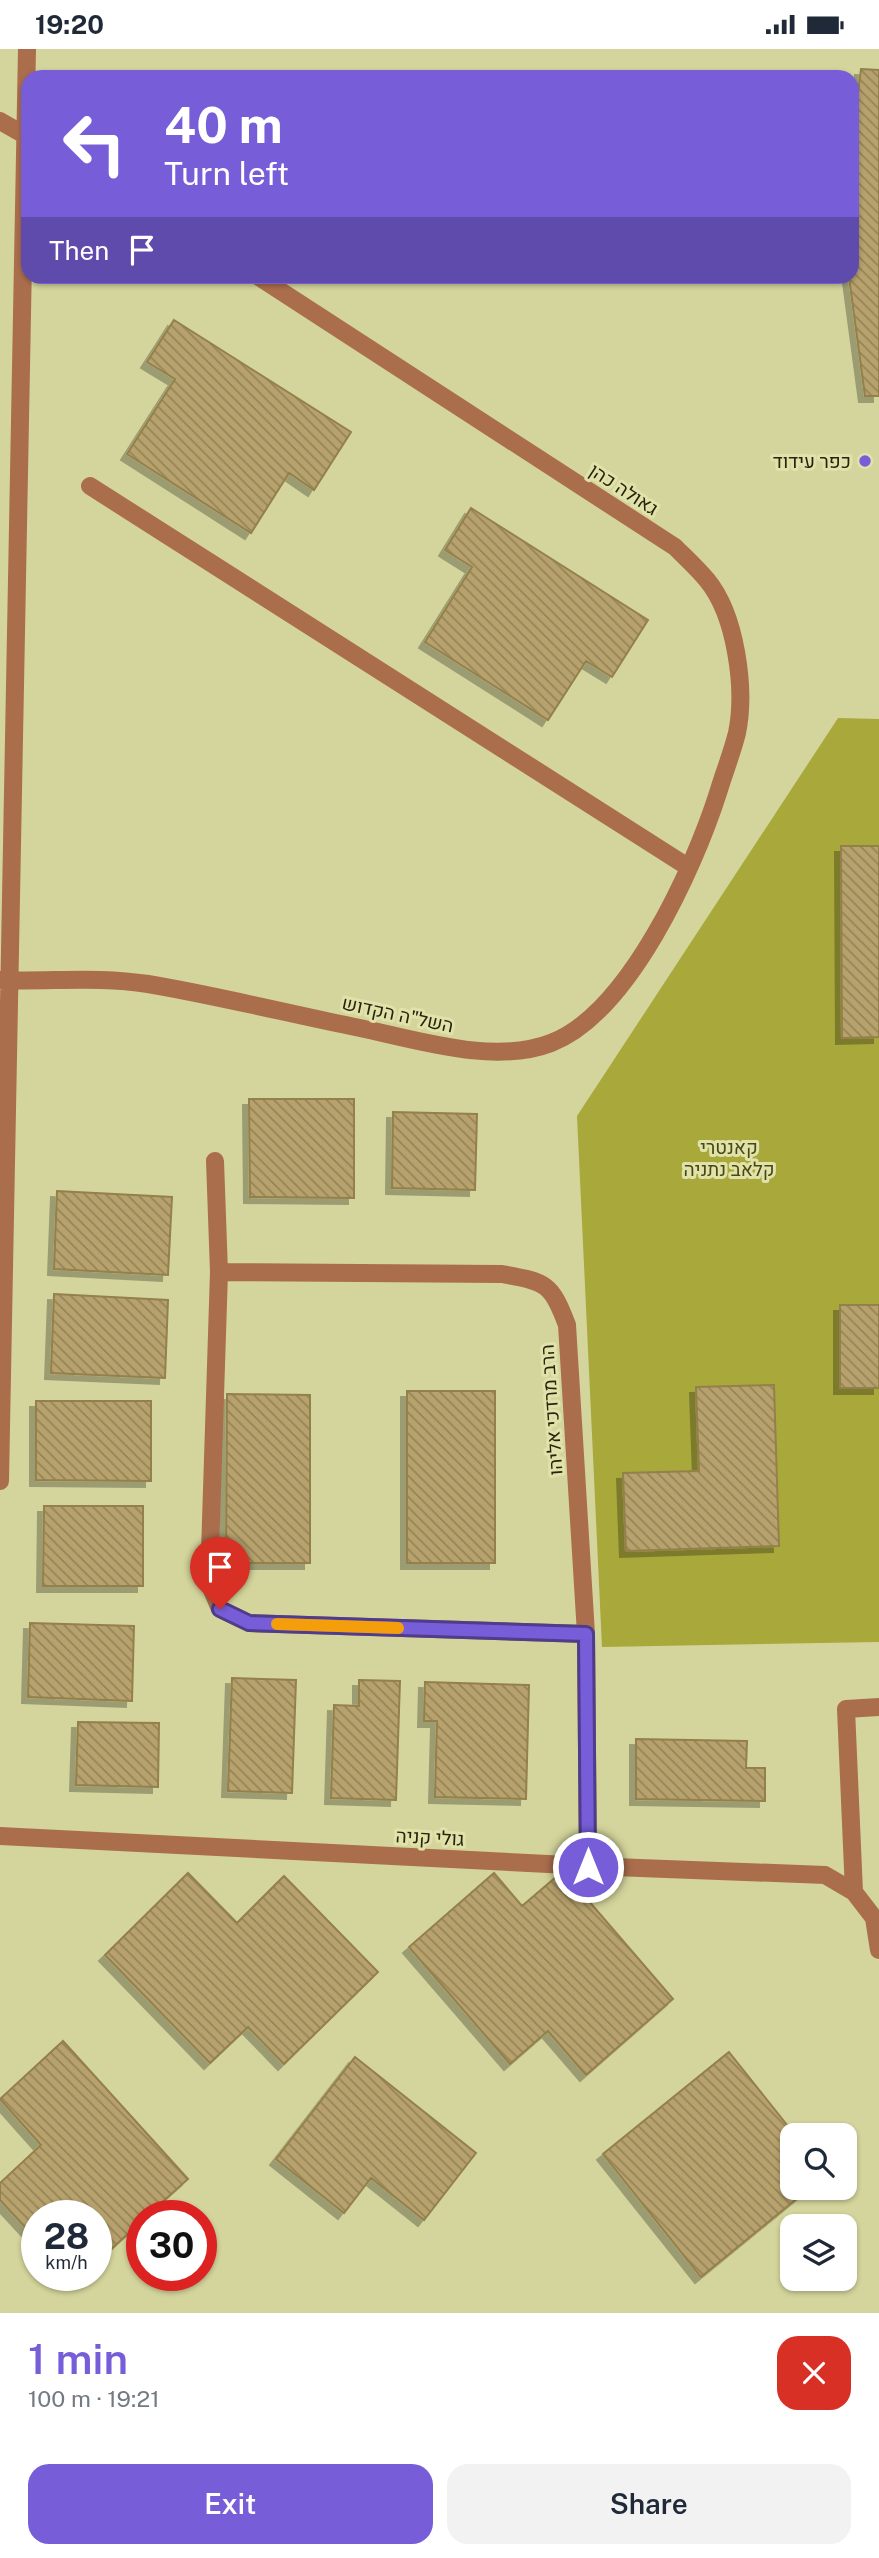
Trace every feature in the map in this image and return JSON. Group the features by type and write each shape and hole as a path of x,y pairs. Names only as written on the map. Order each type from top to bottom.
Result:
{"street":[{"path":"27,49 27,70"},
{"path":"0,121 21,133"},
{"path":"0,1481 5,980 22,284"},
{"name":"גאולה כהן","path":"270,284 676,547 709,582 731,627 740,678 737,732 707,827 688,867"},
{"path":"90,486 688,867"},
{"name":"השל\"ה הקדוש","path":"5,980 88,978 146,984 461,1049 517,1051 552,1043 587,1023 620,988 654,937 688,867"},
{"path":"215,1161 219,1272 209,1583 220,1609 249,1623 586,1634"},
{"name":"הרב מרדכי אליהו","path":"219,1272 502,1274 535,1280 556,1295 567,1325 586,1634 588,1867"},
{"path":"879,1707 846,1709 854,1892 874,1918 879,1949"},
{"name":"גולי קניה","path":"0,1836 588,1867 825,1875 854,1892"}],"green space":[{"name":"קאנטרי קלאב נתניה","path":"838,718 879,719 879,1642 602,1647 577,1116"}],"building":[{"path":"861,69 879,70 879,396 865,396 850,284 859,284"},
{"path":"174,320 351,432 314,490 289,473 251,533 127,454 175,379 147,362"},
{"path":"471,508 648,620 612,677 586,661 548,720 425,642 472,567 445,550"},
{"path":"841,846 879,846 879,1037 842,1038"},
{"path":"249,1099 354,1099 354,1198 250,1197"},
{"path":"393,1112 477,1114 475,1190 392,1188"},
{"path":"57,1191 172,1197 168,1275 54,1269"},
{"path":"54,1294 168,1300 165,1378 51,1373"},
{"path":"840,1305 879,1305 879,1388 840,1388"},
{"path":"774,1385 779,1546 626,1551 623,1473 699,1471 696,1387"},
{"path":"407,1391 495,1391 495,1563 407,1563"},
{"path":"227,1394 310,1395 310,1563 226,1563"},
{"path":"36,1401 151,1401 151,1481 36,1480"},
{"path":"44,1506 143,1506 143,1586 43,1586"},
{"path":"30,1623 134,1626 132,1701 28,1697"},
{"path":"232,1678 296,1680 292,1793 228,1791"},
{"path":"359,1680 400,1681 396,1800 331,1798 334,1705 359,1706"},
{"path":"425,1682 529,1685 526,1799 435,1797 437,1721 424,1721"},
{"path":"78,1722 159,1723 158,1787 76,1785"},
{"path":"636,1739 747,1741 746,1768 765,1768 765,1801 636,1799"},
{"path":"563,1871 673,1999 586,2075 548,2031 510,2064 409,1947 494,1873 522,1906"},
{"path":"188,1873 237,1923 284,1876 378,1972 284,2064 248,2027 210,2063 105,1955"},
{"path":"63,2041 188,2179 165,2200 126,2200 126,2236 112,2248 112,2200 21,2200 21,2223 0,2200 0,2183 41,2145 0,2099"},
{"path":"729,2052 785,2123 780,2123 780,2200 795,2200 701,2277 603,2154"},
{"path":"355,2057 476,2153 424,2220 371,2178 344,2213 276,2159"}],"slow traffic":[{"path":"277,1624 398,1628"}],"place":[{"name":"כפר עידוד","path":"865,461"}],"route":[{"path":"220,1609 249,1623 586,1634 588,1867"}]}
